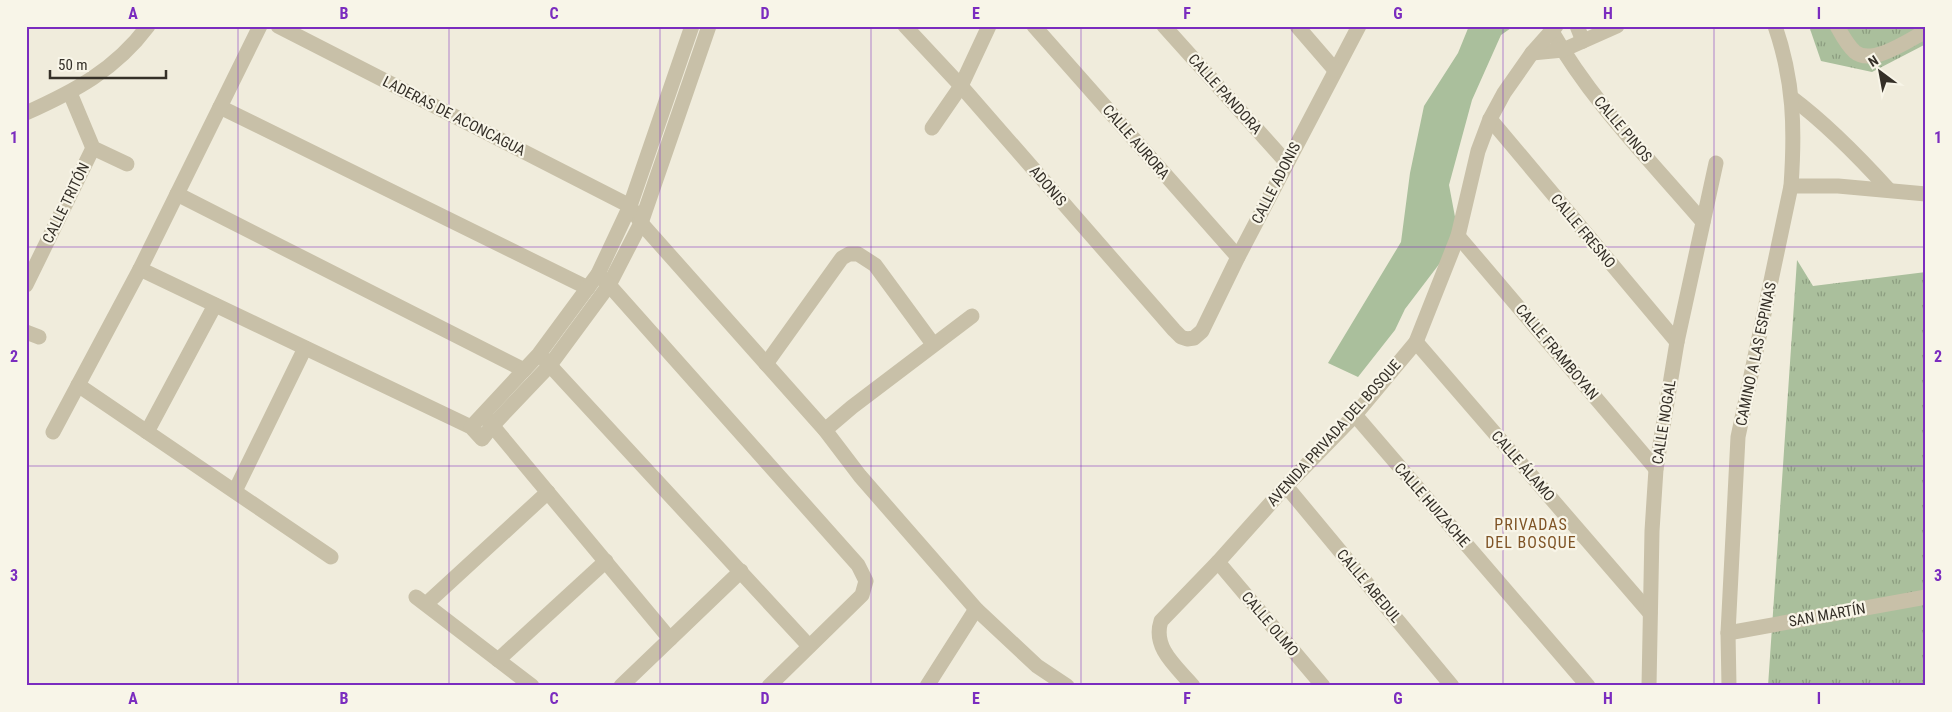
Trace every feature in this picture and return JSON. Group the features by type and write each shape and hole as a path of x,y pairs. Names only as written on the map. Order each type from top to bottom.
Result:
{"street":[{"path":"26,113 70,93 116,62 135,44 148,26"},
{"path":"52,432 140,269 260,26"},
{"name":"LADERAS DE ACONCAGUA","path":"278,26 630,206"},
{"path":"471,426 539,354 588,288 603,280 692,26"},
{"path":"140,269 471,426 482,439 550,365 640,224 709,26"},
{"name":"ADONIS","path":"905,26 961,86 1174,330 1181,337 1194,338"},
{"path":"932,128 961,86 989,26"},
{"name":"CALLE AURORA","path":"1034,26 1238,257"},
{"name":"CALLE PANDORA","path":"1164,26 1287,163"},
{"path":"1297,26 1335,70"},
{"name":"CALLE ADONIS","path":"1194,338 1202,332 1238,257 1359,26"},
{"path":"1577,26 1583,40"},
{"path":"1532,53 1563,50 1618,26"},
{"name":"CAMINO A LAS ESPINAS","path":"1729,686 1728,633 1738,437 1791,186 1794,147 1792,98 1783,50 1775,26"},
{"path":"1837,26 1856,53 1869,58 1881,54 1926,31"},
{"name":"CALLE PINOS","path":"1554,28 1563,50 1599,102 1702,222"},
{"name":"AVENIDA PRIVADA DEL BOSQUE","path":"1193,686 1170,658 1160,642 1159,627 1161,621 1355,414 1416,342 1458,236 1478,152 1490,119 1504,93 1532,53 1554,28"},
{"path":"70,93 93,148 127,164"},
{"path":"1792,98 1846,144 1890,190"},
{"path":"220,107 588,288"},
{"name":"CALLE FRESNO","path":"1490,119 1677,342"},
{"name":"CALLE TRITÓN","path":"26,284 93,148"},
{"name":"CALLE NOGAL","path":"1649,686 1656,469 1677,342 1716,163"},
{"path":"1791,186 1838,186 1926,194"},
{"path":"177,194 524,370"},
{"path":"630,206 640,224 825,430 860,476 976,609 1037,666 1068,686"},
{"name":"CALLE FRAMBOYAN","path":"1458,236 1656,469"},
{"path":"766,364 842,258 849,254 858,254 875,265 933,344"},
{"path":"603,280 858,565 866,582 862,595 769,686"},
{"path":"147,432 215,305"},
{"path":"825,430 933,344 972,316"},
{"name":"CALLE ÁLAMO","path":"1416,342 1650,613"},
{"path":"235,491 306,348"},
{"path":"539,354 810,646"},
{"path":"78,385 331,557"},
{"path":"482,414 670,639"},
{"name":"CALLE HUIZACHE","path":"1355,414 1588,686"},
{"name":"CALLE ABEDUL","path":"1286,486 1452,686"},
{"path":"532,686 421,601 548,492"},
{"path":"498,660 606,562"},
{"name":"CALLE OLMO","path":"1218,562 1323,686"},
{"path":"621,686 742,571"},
{"name":"SAN MARTÍN","path":"1728,633 1926,597"},
{"path":"928,686 976,609"}],"green space":[{"path":"1469,26 1514,26 1501,35 1472,100 1449,185 1459,238 1405,309 1395,330 1358,377 1328,363 1401,242 1410,173 1424,106 1458,53"},
{"path":"1809,26 1926,26 1926,44 1872,72 1821,61"},
{"path":"1797,260 1813,286 1926,272 1926,686 1768,686"}],"district":[{"name":"PRIVADAS DEL BOSQUE","path":"1531,533"}]}
